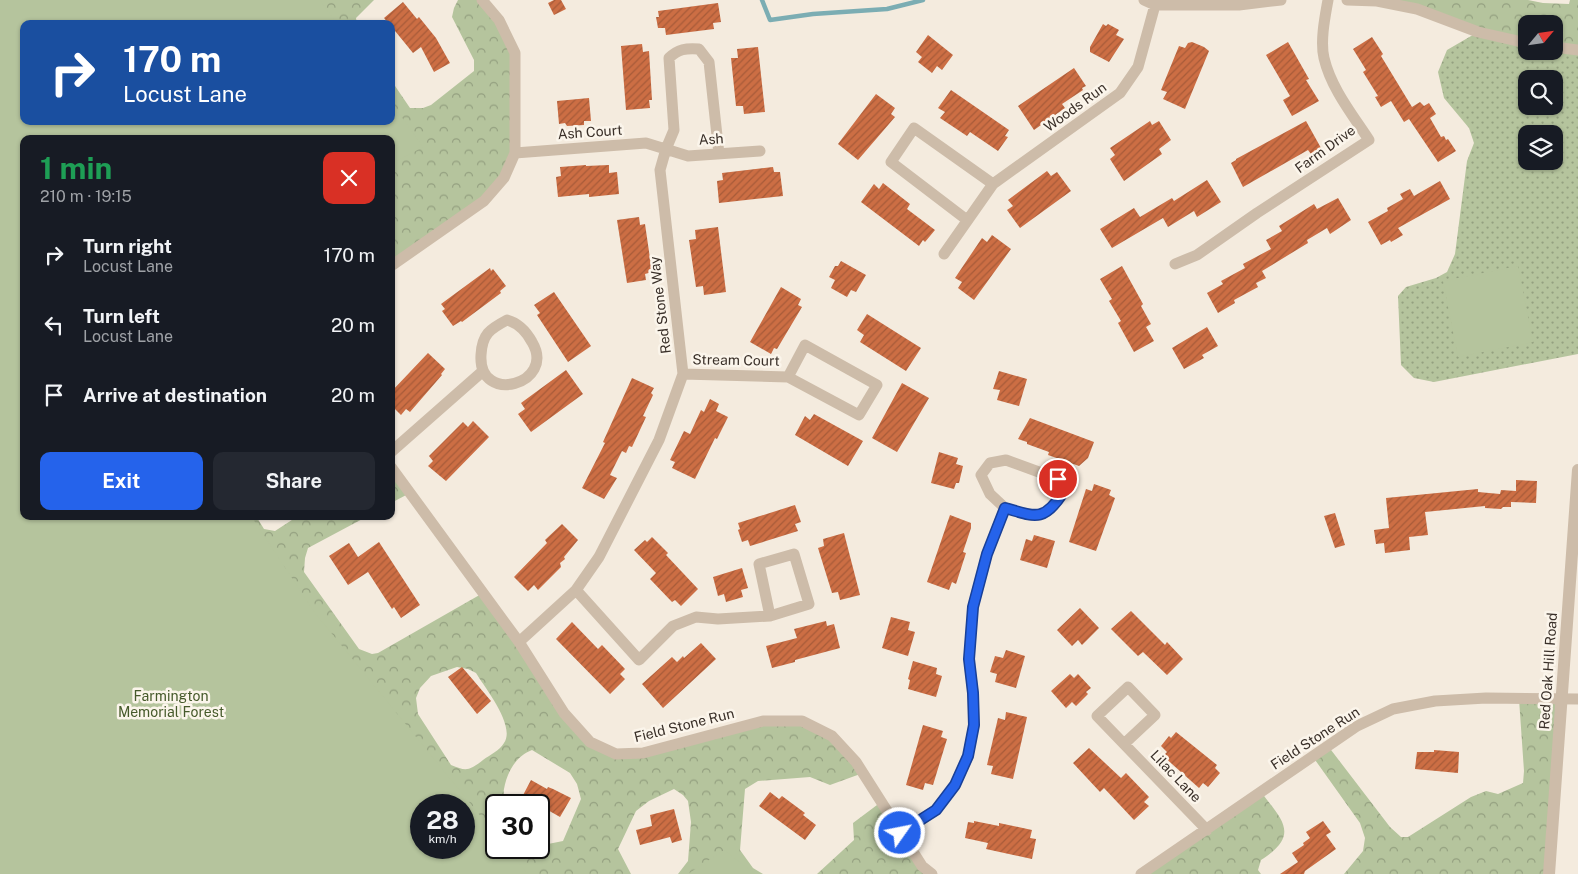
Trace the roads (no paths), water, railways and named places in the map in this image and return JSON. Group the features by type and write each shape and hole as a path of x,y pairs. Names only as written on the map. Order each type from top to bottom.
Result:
{"street":[{"path":"395,263 484,201 504,178 515,153 515,53 500,20 482,0"},
{"path":"1144,0 1155,5 1239,5 1281,0"},
{"name":"Farm Drive","path":"1175,264 1197,255 1257,213 1369,140 1334,86 1324,57 1324,26 1328,0"},
{"path":"1347,0 1377,1 1417,9 1478,32 1518,41"},
{"name":"Woods Run","path":"944,254 994,184 1120,93 1138,66 1155,5"},
{"name":"Red Stone Way","path":"519,642 576,590 599,557 659,440 684,374 660,170 674,130 669,58 683,48 698,49 709,62 719,154"},
{"path":"1563,48 1578,50"},
{"path":"967,220 891,162 914,128 994,184"},
{"name":"Ash Court","path":"515,153 646,143 666,149"},
{"name":"Ash","path":"666,149 688,156 760,151"},
{"path":"507,320 517,323 537,351 537,362 534,371 512,386 499,385 486,376 483,371 481,358 482,344 490,330 507,320"},
{"name":"Stream Court","path":"684,374 788,377 858,415 877,385 805,345 788,377"},
{"path":"395,448 483,371"},
{"path":"1006,460 1058,479 1062,494 1052,510 1035,516 1005,508 990,494 981,475 990,463 1006,460"},
{"name":"Red Oak Hill Road","path":"1549,874 1578,470"},
{"name":"Field Stone Run","path":"395,472 519,642 564,714 590,742 616,754 643,753 763,721 802,721 832,736 856,762 922,866 932,874"},
{"path":"900,833 936,810 955,785 968,756 974,725 969,659 973,607 987,554 1005,508"},
{"path":"576,590 638,660 673,626 696,617 718,619 770,616 809,604 794,554 759,564 770,616"},
{"name":"Lilac Lane","path":"1124,744 1155,715 1128,687 1097,716 1124,744 1207,830"},
{"name":"Field Stone Run","path":"1141,874 1357,726 1393,709 1435,701 1478,698 1578,699"}],"waterway":[{"path":"762,0 770,20 813,14 887,9 923,0"}],"park label":[{"name":"Farmington Memorial Forest","path":"171,704"}]}
